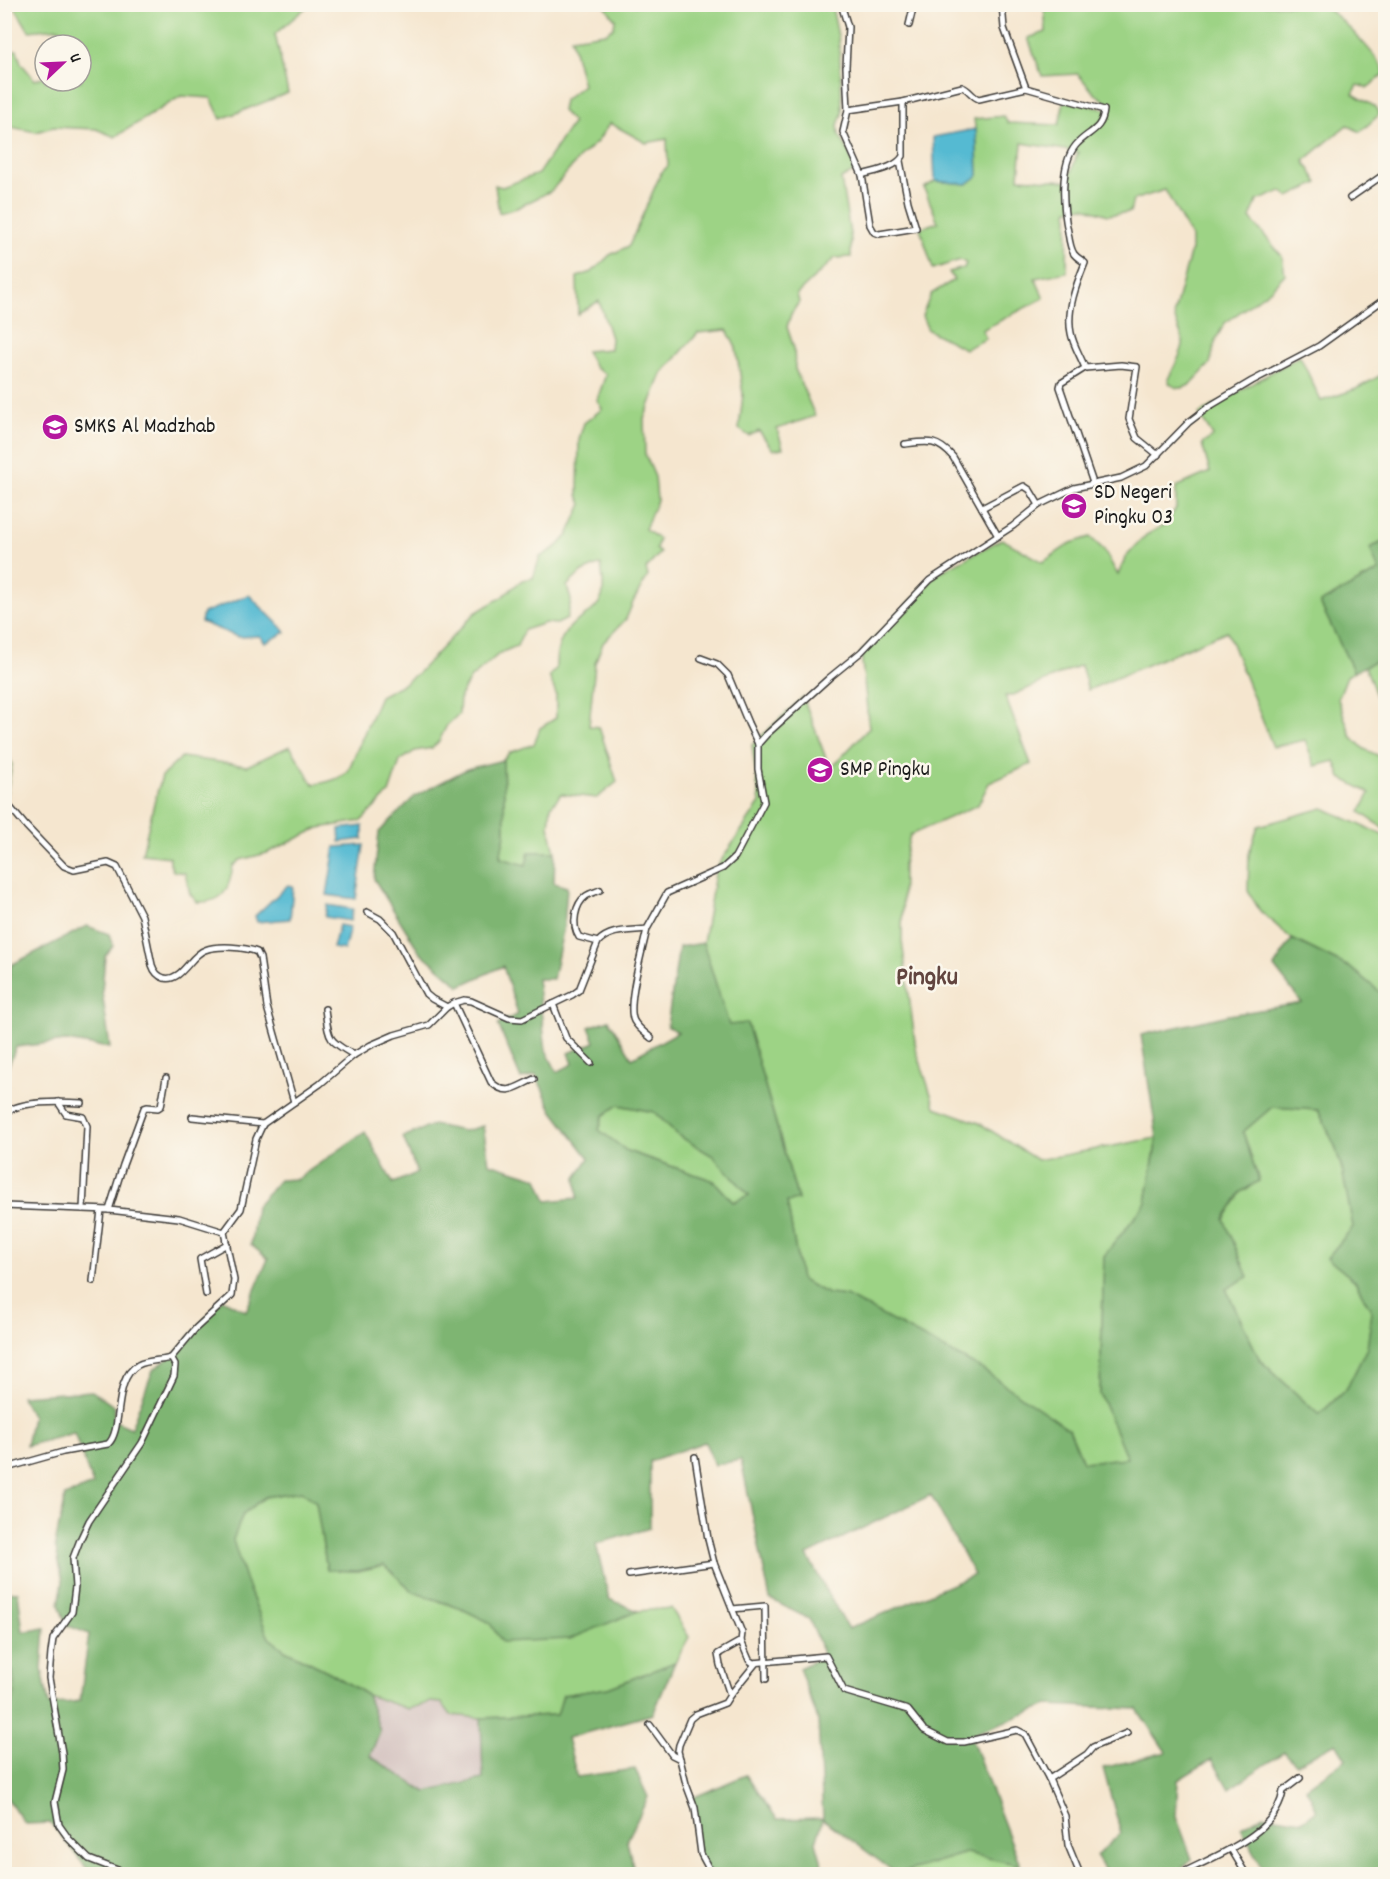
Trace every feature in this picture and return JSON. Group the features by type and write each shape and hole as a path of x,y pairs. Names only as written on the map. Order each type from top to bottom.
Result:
{"street":[{"path":"841,4 848,27 846,67 848,110 843,132 862,175 870,225 874,232 879,234 916,228 900,161"},
{"path":"909,25 914,4"},
{"path":"1002,4 1004,28 1026,88"},
{"path":"848,110 928,97 962,87 966,88 974,98 979,99 1026,88 1104,110 1100,126 1075,146 1064,177 1063,207 1070,246 1075,256 1085,263 1078,282 1070,322 1071,334 1085,368"},
{"path":"862,175 885,168 900,161 903,156 903,102"},
{"path":"1350,198 1386,173"},
{"path":"758,744 828,678 861,652 930,580 998,536 1039,505 1074,488 1120,478 1139,471 1158,455 1189,422 1210,406 1319,346 1386,298"},
{"path":"1093,483 1060,387 1061,383 1085,368 1121,365 1137,367 1129,419 1137,438 1158,455"},
{"path":"905,444 927,441 944,447 953,457 998,536"},
{"path":"982,508 1024,486 1030,489 1039,505"},
{"path":"651,1038 638,1027 632,1016 632,996 647,929 667,893 723,868 735,857 764,802 758,769 758,744 728,675 717,664 701,658"},
{"path":"4,800 64,866 74,870 108,863 117,867 142,916 152,965 154,971 160,976 168,979 174,977 196,954 205,950 242,948 257,951 270,1018 294,1102"},
{"path":"598,942 579,937 574,925 576,913 583,898 600,890"},
{"path":"367,912 380,919 393,932 426,994 447,1007"},
{"path":"224,1232 241,1209 256,1139 263,1124 320,1084 354,1055 394,1035 429,1025 447,1007 464,1000 516,1020 522,1018 579,990 598,942 604,936 611,933 647,929"},
{"path":"454,1003 491,1082 499,1089 506,1091 534,1079"},
{"path":"553,1004 566,1038 591,1063"},
{"path":"325,1009 329,1037 334,1044 354,1055"},
{"path":"109,1210 144,1108 161,1106 166,1078"},
{"path":"58,1102 66,1114 83,1117 87,1126 83,1209"},
{"path":"4,1118 6,1113 16,1107 58,1102 82,1103"},
{"path":"192,1117 263,1124"},
{"path":"4,1206 109,1210 179,1218 224,1232"},
{"path":"93,1281 101,1210"},
{"path":"4,1429 10,1467 63,1452 108,1444 114,1436 122,1387 133,1369 144,1363 171,1358 196,1328 232,1295 234,1280 224,1232"},
{"path":"206,1294 200,1259 227,1244"},
{"path":"128,1875 89,1859 59,1825 55,1802 63,1770 49,1678 51,1653 53,1639 72,1612 75,1587 73,1558 80,1540 89,1521 142,1443 174,1376 175,1365 171,1358"},
{"path":"695,1457 714,1563 742,1633 741,1641 749,1659 756,1663 766,1663 826,1656 844,1691 908,1710 924,1730 948,1742 964,1742 1017,1730 1025,1734 1049,1779 1065,1816 1068,1845 1080,1875"},
{"path":"629,1575 714,1563"},
{"path":"732,1609 765,1606 766,1679"},
{"path":"730,1695 718,1653 741,1641"},
{"path":"715,1875 708,1868 701,1854 695,1808 686,1784 679,1744 690,1719 696,1714 725,1703 756,1663"},
{"path":"650,1725 672,1755 680,1759"},
{"path":"1049,1779 1087,1754 1093,1747 1127,1733"},
{"path":"1180,1875 1250,1839 1268,1820 1282,1800 1283,1791 1300,1778"},
{"path":"1231,1849 1246,1875"}],"shaded area":[{"path":"367,1695 408,1709 431,1702 442,1703 451,1715 481,1718 483,1779 426,1792 370,1756"}],"green space":[{"path":"5,4 309,4 275,34 288,93 221,119 211,98 181,96 115,137 96,129 53,127 36,132 5,126 5,52 17,50 21,63 33,78 33,93 93,93 93,33 61,33 59,28 29,31 14,6 5,7"},
{"path":"604,5 833,5 839,41 842,114 838,125 839,135 849,152 855,171 841,179 851,240 851,257 835,258 797,294 799,302 791,314 787,327 794,348 795,369 815,416 777,429 783,448 773,450 759,431 749,436 739,429 743,394 736,348 727,330 698,333 662,374 644,419 645,454 655,477 657,500 645,529 659,539 656,549 660,553 646,569 648,576 626,619 603,643 595,663 589,726 599,727 617,782 597,798 561,794 551,806 549,826 555,852 529,852 526,866 500,858 505,834 503,760 509,753 534,744 540,728 556,718 556,694 549,676 556,669 557,651 564,635 571,626 596,606 602,597 601,564 582,572 567,586 571,600 567,619 557,624 545,623 524,630 517,646 500,653 470,679 460,696 459,714 447,725 439,741 432,748 415,751 400,761 389,793 361,821 319,828 267,853 240,860 233,866 224,893 213,900 197,902 190,894 185,873 173,871 170,857 142,854 162,776 182,757 247,766 290,746 313,784 340,777 348,771 380,696 403,684 419,672 475,613 502,597 522,580 533,578 540,557 558,546 568,535 582,504 578,495 579,439 584,423 602,409 597,400 606,374 595,368 586,351 610,349 611,338 599,301 578,314 577,277 592,272 610,255 629,246 661,173 668,166 667,139 646,143 610,123 597,142 582,155 551,191 517,208 499,213 495,185 502,187 538,174 573,122 562,111 564,100 583,85 571,38 605,33 614,27 615,19"},
{"path":"1044,5 1322,5 1337,16 1364,44 1378,60 1385,74 1367,88 1358,85 1353,94 1374,106 1380,114 1360,132 1347,125 1304,161 1318,183 1289,197 1281,191 1257,201 1250,218 1282,256 1285,274 1270,290 1225,323 1216,339 1210,364 1190,385 1177,388 1170,384 1168,379 1183,346 1174,313 1191,250 1191,237 1165,190 1133,200 1130,212 1108,215 1084,207 1068,209 1067,272 1035,278 1044,298 982,330 986,339 965,349 928,330 922,316 931,294 954,280 949,272 964,268 966,263 960,260 933,269 920,228 938,222 924,188 935,181 967,184 978,176 974,119 1004,116 1008,123 1059,125 1064,101 1105,109 1111,105 1094,93 1078,74 1042,76 1028,38 1046,32","holes":["1022,143 1078,152 1068,181 1019,178"]},
{"path":"1300,356 1321,401 1356,389 1385,373 1385,541 1370,548 1380,570 1320,603 1354,672 1347,676 1338,699 1351,736 1364,749 1379,756 1385,753 1385,829 1360,812 1370,793 1341,778 1335,761 1315,766 1305,740 1273,747 1227,631 1088,690 1081,665 1011,696 1005,696 1031,764 989,783 978,805 910,835 903,864 902,941 916,1049 935,1107 979,1123 1037,1160 1157,1138 1146,1203 1104,1256 1100,1394 1127,1458 1083,1462 1069,1429 846,1296 828,1294 801,1280 787,1202 798,1199 747,1023 729,1026 703,943 716,868 760,803 752,745 803,697 830,769 869,728 861,652 938,573 1002,539 1043,562 1071,543 1090,537 1104,550 1118,575 1125,558 1146,535 1166,524 1176,508 1176,487 1210,472 1202,444 1213,436 1199,414"},
{"path":"1385,541 1385,656 1354,672 1320,603 1379,571 1370,548"},
{"path":"1385,656 1386,715 1384,716 1365,666"},
{"path":"5,742 12,765 5,802"},
{"path":"503,760 505,834 500,858 526,865 529,852 555,852 554,883 567,887 564,926 553,979 537,979 546,1050 557,1072 573,1064 569,1053 595,1042 589,1027 609,1020 632,1058 678,1032 667,1026 679,947 703,943 729,1025 747,1023 798,1200 787,1202 801,1280 828,1294 846,1296 980,1368 1069,1429 1083,1462 1127,1458 1100,1394 1104,1256 1146,1203 1157,1138 1141,1035 1229,1015 1302,1003 1274,967 1292,939 1349,967 1385,996 1385,1874 1266,1874 1241,1827 1263,1815 1302,1821 1317,1810 1306,1788 1346,1759 1336,1743 1296,1764 1284,1752 1229,1789 1212,1759 1178,1780 1176,1816 1192,1859 1178,1874 1107,1874 1096,1856 1121,1833 1103,1768 1166,1752 1137,1709 1048,1705 970,1735 1020,1865 966,1853 897,1874 823,1819 816,1842 825,1874 709,1874 697,1858 692,1798 746,1775 777,1819 823,1818 818,1720 799,1668 823,1657 809,1619 770,1599 741,1460 714,1465 705,1442 650,1461 650,1528 596,1544 609,1599 638,1611 570,1639 502,1642 489,1622 462,1609 414,1592 384,1565 358,1571 327,1570 316,1502 301,1491 265,1497 243,1514 233,1540 246,1582 269,1638 285,1650 331,1673 367,1695 380,1731 370,1756 426,1792 483,1779 481,1718 557,1715 563,1695 608,1688 675,1662 653,1714 567,1738 577,1777 635,1769 648,1797 627,1841 634,1871 649,1869 650,1874 91,1874 51,1823 25,1824 5,1795 5,1727 15,1693 13,1672 5,1659 4,1591 18,1592 23,1632 45,1628 42,1669 49,1705 80,1701 89,1634 66,1625 59,1604 63,1581 55,1545 65,1496 93,1485 74,1433 26,1446 32,1417 21,1396 92,1391 115,1407 113,1420 131,1428 153,1370 177,1352 222,1299 246,1311 268,1259 251,1245 256,1206 279,1180 297,1179 365,1132 393,1183 417,1173 403,1137 433,1125 464,1131 483,1126 489,1163 538,1178 547,1201 578,1198 576,1178 589,1158 552,1110 536,1075 521,1079 498,1024 518,1014 503,966 460,986 419,951 374,879 379,832 415,796 467,769","holes":["618,1105 654,1112 679,1136 713,1156 749,1195 733,1202 714,1181 627,1151 599,1130 603,1116","1272,1107 1318,1110 1335,1146 1342,1169 1353,1227 1327,1258 1355,1281 1372,1312 1367,1348 1347,1388 1319,1415 1260,1360 1226,1289 1248,1277 1224,1219 1241,1192 1259,1181 1243,1132","931,1495 974,1575 848,1629 807,1555"]},
{"path":"1323,808 1385,836 1385,996 1349,967 1292,939 1260,911 1248,891 1249,854 1258,826"},
{"path":"87,926 109,934 113,946 105,956 102,991 110,1048 66,1041 16,1047 5,1074 5,993 11,965"},
{"path":"618,1105 654,1112 679,1136 713,1156 749,1195 733,1202 714,1181 627,1151 599,1130 603,1116"},
{"path":"1272,1107 1318,1110 1335,1146 1354,1227 1327,1258 1355,1281 1372,1312 1367,1348 1347,1388 1319,1415 1260,1360 1226,1289 1224,1219 1241,1192 1259,1181 1243,1132"},
{"path":"301,1491 316,1502 327,1570 358,1571 384,1565 414,1592 462,1609 489,1622 614,1620 638,1611 671,1608 689,1637 675,1662 608,1688 563,1695 558,1715 481,1718 451,1715 442,1703 431,1702 408,1709 367,1695 331,1673 285,1650 269,1638 232,1540 243,1514 265,1497"},
{"path":"5,1659 13,1672 15,1693 5,1727"},
{"path":"966,1853 1020,1865 1024,1874 897,1874"}],"water":[{"path":"976,129 978,176 967,184 935,181 933,137"},
{"path":"249,595 286,632 265,643 260,636 238,637 201,622 203,613"},
{"path":"363,826 363,839 340,842 339,829"},
{"path":"364,845 356,899 327,895 335,847"},
{"path":"288,885 293,886 290,919 257,922 255,916"},
{"path":"327,905 353,909 350,921 325,917"},
{"path":"339,925 350,927 344,950 333,948"}],"place":[{"name":"SMKS Al Madzhab","path":"55,427"},
{"name":"SD Negeri Pingku 03","path":"1074,506"},
{"name":"SMP Pingku","path":"820,770"}],"district":[{"name":"Pingku","path":"927,978"}]}
